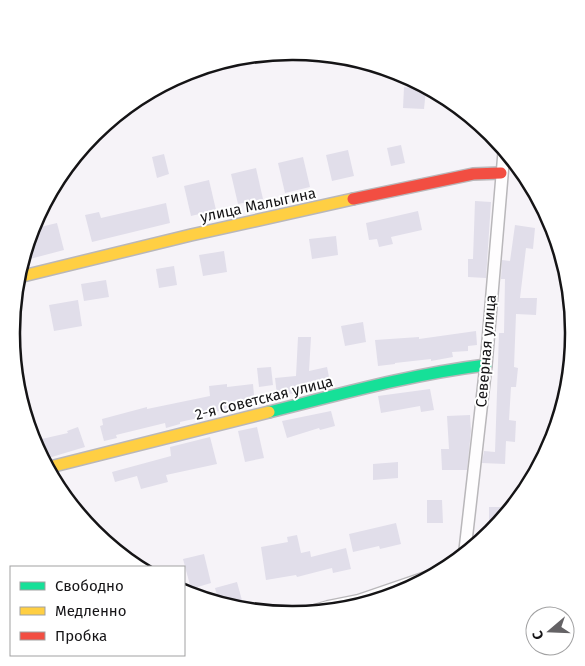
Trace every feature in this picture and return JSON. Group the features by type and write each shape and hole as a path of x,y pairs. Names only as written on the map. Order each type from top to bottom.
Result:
{"street":[{"name":"Северная улица","path":"466,543 486,365 503,160"},
{"name":"улица Малыгина","path":"26,275 191,234 450,178 473,174 501,173"},
{"name":"2-я Советская улица","path":"55,466 383,383 452,369 486,365"}],"lane":[{"path":"362,596 401,583"}],"building":[{"path":"404,87 411,88 425,95 424,109 403,108"},
{"path":"401,145 405,163 391,166 387,148"},
{"path":"348,150 354,176 332,181 326,155"},
{"path":"164,154 169,174 157,178 152,157"},
{"path":"303,157 310,187 285,193 278,163"},
{"path":"256,168 263,199 238,204 231,174"},
{"path":"209,180 216,210 191,216 184,186"},
{"path":"475,201 491,202 486,278 468,277 468,259 473,259"},
{"path":"166,203 170,223 92,242 85,215 99,212 101,218"},
{"path":"418,211 422,230 391,237 393,244 379,247 377,239 369,240 366,223"},
{"path":"57,223 64,250 30,259 34,245 42,227"},
{"path":"515,225 535,228 533,249 526,248 520,298 537,298 536,315 516,314 514,367 518,368 516,387 511,387 509,420 516,421 515,442 506,441 505,464 482,463 484,451 495,452 499,333 504,333 505,279 501,279 502,260 510,261"},
{"path":"336,236 338,255 312,259 309,239"},
{"path":"224,251 227,272 203,276 199,255"},
{"path":"174,266 177,285 159,288 156,269"},
{"path":"106,280 109,297 84,301 81,284"},
{"path":"78,300 82,326 54,331 49,305"},
{"path":"363,322 366,342 345,346 341,326"},
{"path":"476,331 477,345 468,346 468,351 452,352 453,357 378,366 375,340 419,337 419,339"},
{"path":"298,337 311,337 309,371 327,367 330,382 298,390 299,393 277,395 275,378 296,376"},
{"path":"271,367 273,385 259,387 257,368"},
{"path":"227,384 227,387 253,384 255,406 206,413 207,416 180,422 180,424 166,428 165,423 116,435 117,438 104,441 100,426 103,425 102,419 147,407 147,409 210,396 209,386"},
{"path":"430,389 434,410 421,412 420,406 381,413 378,396"},
{"path":"331,411 335,426 320,430 319,428 287,438 282,421"},
{"path":"470,415 471,431 467,470 442,470 441,449 449,449 447,416"},
{"path":"78,427 85,447 50,457 42,439 68,433 67,431"},
{"path":"257,427 264,458 245,462 238,431"},
{"path":"210,437 217,464 166,475 168,482 141,489 137,476 115,482 112,472 171,456 170,447"},
{"path":"398,462 398,478 373,480 373,464"},
{"path":"427,500 442,500 443,523 427,523"},
{"path":"489,507 502,507 497,513 489,522"},
{"path":"396,523 401,544 380,549 379,546 353,552 349,534"},
{"path":"297,535 301,553 310,551 311,557 346,548 351,569 333,573 332,568 297,577 296,575 266,580 261,547 288,542 287,537"},
{"path":"204,554 211,583 196,588 190,586 183,559"},
{"path":"237,582 242,601 217,594 215,588"}],"traffic: fast":[{"path":"269,412 404,379 486,365"}],"traffic: slow":[{"path":"26,275 191,235 353,199"},
{"path":"55,466 269,412"}],"traffic: jam":[{"path":"353,199 473,174 501,173"}]}
